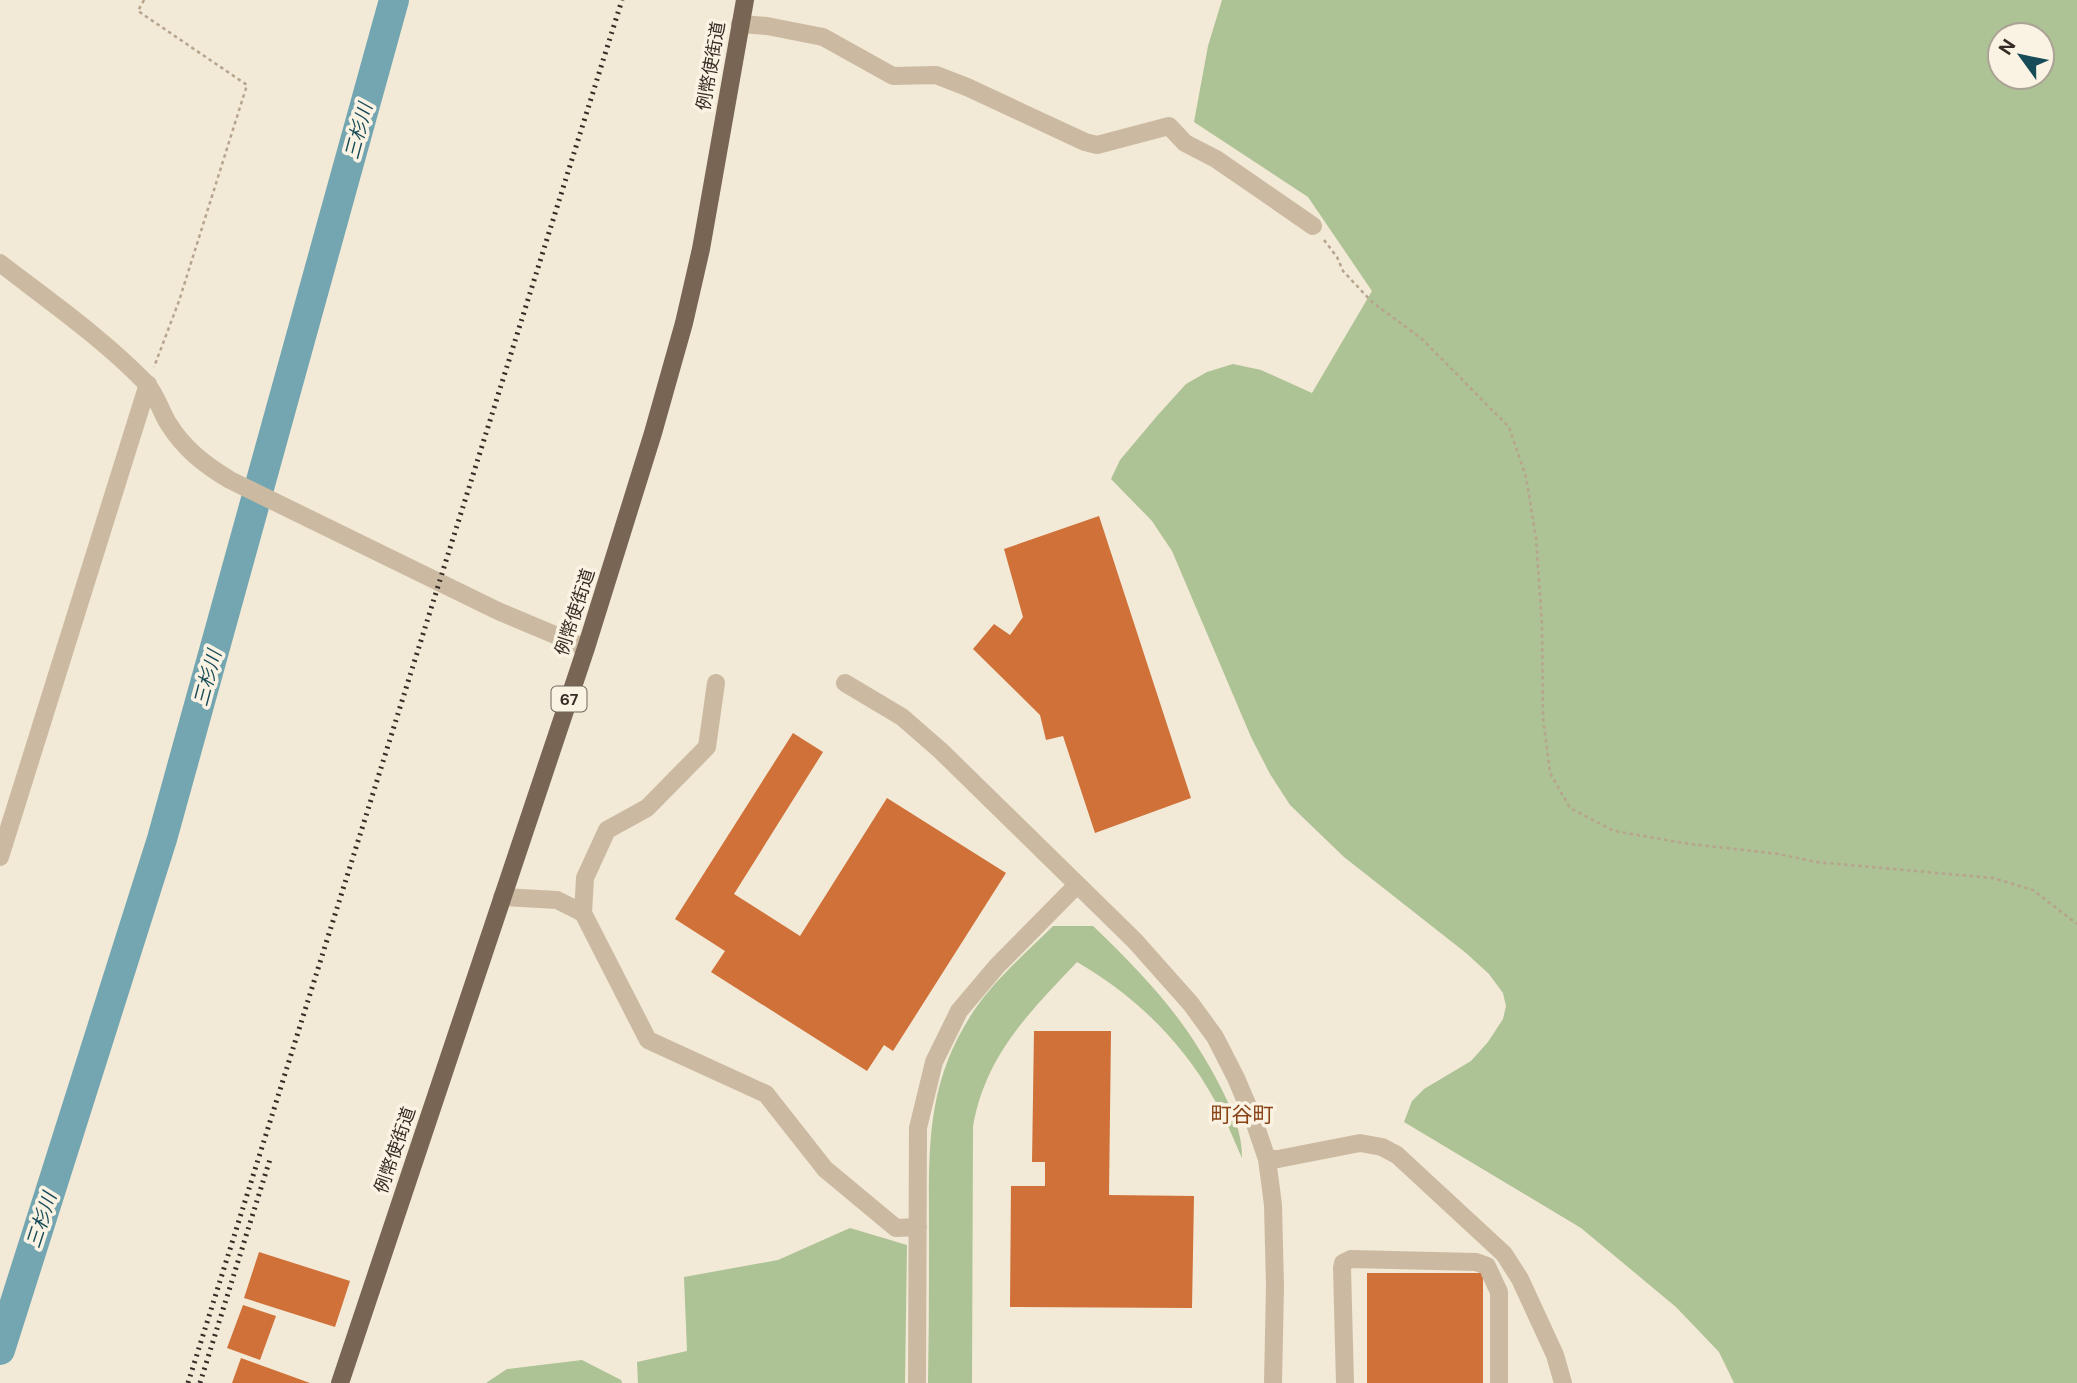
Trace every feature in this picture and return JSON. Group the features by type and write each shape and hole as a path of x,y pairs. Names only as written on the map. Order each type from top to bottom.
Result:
{"main road":[{"name":"例幣使街道","path":"340,1383 586,648 653,433 684,323 701,249 745,0"}],"street":[{"path":"740,24 768,26 823,37 893,76 936,75 1097,145 1169,126 1185,143 1216,159 1313,226"},
{"path":"0,263 107,345 148,384 168,423 183,444 202,463 498,611 586,648"},
{"path":"0,858 148,384"},
{"path":"716,682 707,747 648,808 607,830 585,878 583,913 648,1040 766,1094 825,1169 896,1228 918,1227"},
{"path":"845,683 902,717 931,742 1135,941 1191,1004 1214,1037 1237,1078 1266,1159 1273,1205 1273,1383"},
{"path":"917,1383 918,1128 928,1081 944,1037 959,1011 997,966 1077,885"},
{"path":"502,898 557,900 583,913"},
{"path":"1266,1159 1360,1143 1382,1147 1397,1155 1504,1254 1520,1279 1555,1355 1563,1383"},
{"path":"1345,1383 1342,1268 1343,1263 1351,1259 1475,1262 1487,1266 1499,1292 1499,1383"}],"path":[{"path":"144,0 138,11 247,85 179,301 148,384"},
{"path":"1313,226 1337,257 1343,271 1372,302 1422,339 1509,427 1527,477 1536,538 1542,625 1543,717 1550,773 1570,808 1614,831 1690,844 1741,849 1816,862 1993,878 2033,890 2077,923"}],"green space":[{"path":"1222,0 2077,0 2077,1383 1734,1383 1719,1352 1676,1307 1581,1228 1404,1122 1412,1101 1424,1089 1471,1061 1488,1042 1503,1019 1506,1006 1503,993 1489,974 1466,953 1344,857 1290,805 1251,737 1172,551 1152,521 1111,479 1120,460 1157,416 1186,384 1207,372 1233,364 1261,370 1312,393 1372,291 1308,197 1194,122 1208,46"},
{"path":"1053,926 1093,926 1164,1000 1207,1062 1224,1095 1238,1130 1242,1158 1202,1078 1172,1039 1137,1004 1077,962 1012,1036 988,1077 979,1100 973,1126 972,1383 928,1383 929,1174 938,1092 957,1039 973,1012 1001,977"},
{"path":"850,1228 907,1245 905,1383 638,1383 637,1362 687,1351 684,1277 778,1260"},
{"path":"582,1360 621,1380 622,1383 486,1383 507,1369"}],"building":[{"path":"1099,516 1191,798 1095,833 1063,736 1046,740 1040,715 973,649 994,624 1010,635 1023,617 1004,549"},
{"path":"793,733 823,752 734,894 800,936 887,798 1006,873 893,1051 884,1045 867,1071 711,972 725,951 675,919"},
{"path":"1034,1031 1111,1031 1109,1195 1194,1196 1192,1308 1010,1307 1011,1186 1045,1186 1045,1162 1032,1162"},
{"path":"259,1252 350,1281 335,1327 244,1298"},
{"path":"1367,1273 1483,1273 1483,1383 1367,1383"},
{"path":"243,1305 276,1316 260,1360 227,1348"},
{"path":"241,1358 310,1383 232,1383"}],"waterway":[{"name":"三杉川","path":"0,1350 162,839 394,0"}],"railway":[{"path":"188,1383 622,0"},
{"path":"200,1383 271,1156"}],"district":[{"name":"町谷町","path":"1242,1115"}]}
